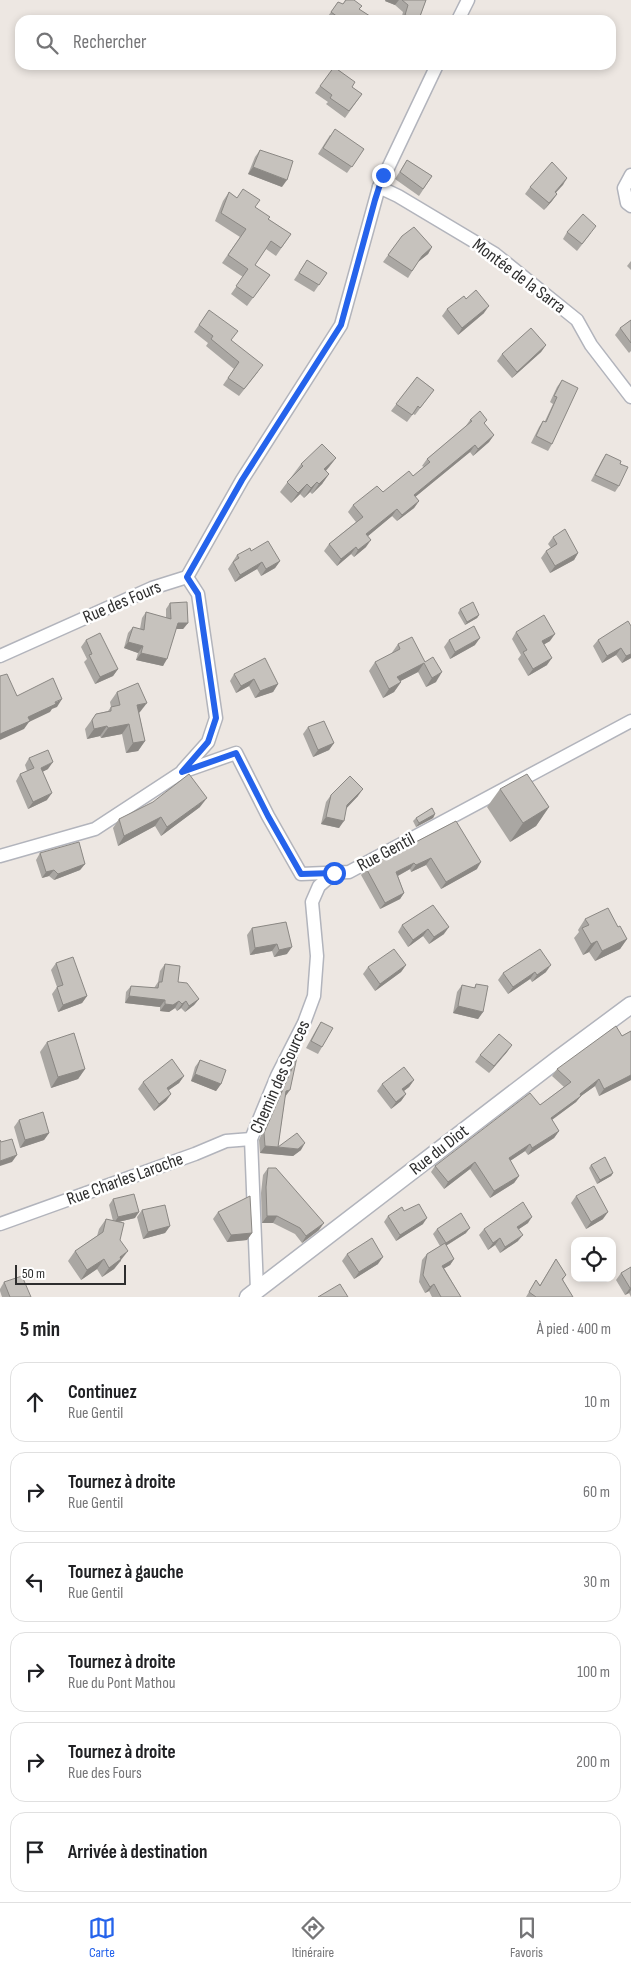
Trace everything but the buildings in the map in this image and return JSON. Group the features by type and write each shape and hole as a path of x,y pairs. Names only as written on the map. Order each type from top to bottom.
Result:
{"street":[{"path":"460,15 468,0"},
{"path":"182,772 208,742 216,718 198,594 187,577 242,480 341,325 379,188 435,70"},
{"path":"631,175 624,188 627,204 631,206"},
{"name":"Montée de la Sarra","path":"379,188 398,196 495,254 577,320 591,346 631,397"},
{"name":"Rue des Fours","path":"0,656 152,588 187,577"},
{"name":"Rue Gentil","path":"0,856 95,829 182,772 236,753 268,816 301,874 349,872 631,721"},
{"name":"Chemin des Sources","path":"253,1293 251,1139 277,1076 304,1023 314,996 317,956 312,902 319,886 334,873"},
{"name":"Rue du Diot","path":"253,1293 631,1005"},
{"name":"Rue Charles Laroche","path":"0,1224 195,1154 226,1141 251,1139"}],"route":[{"path":"334,873 301,874 268,816 236,753 182,772 208,742 216,718 198,594 187,577 242,480 341,325 383,175"}]}
